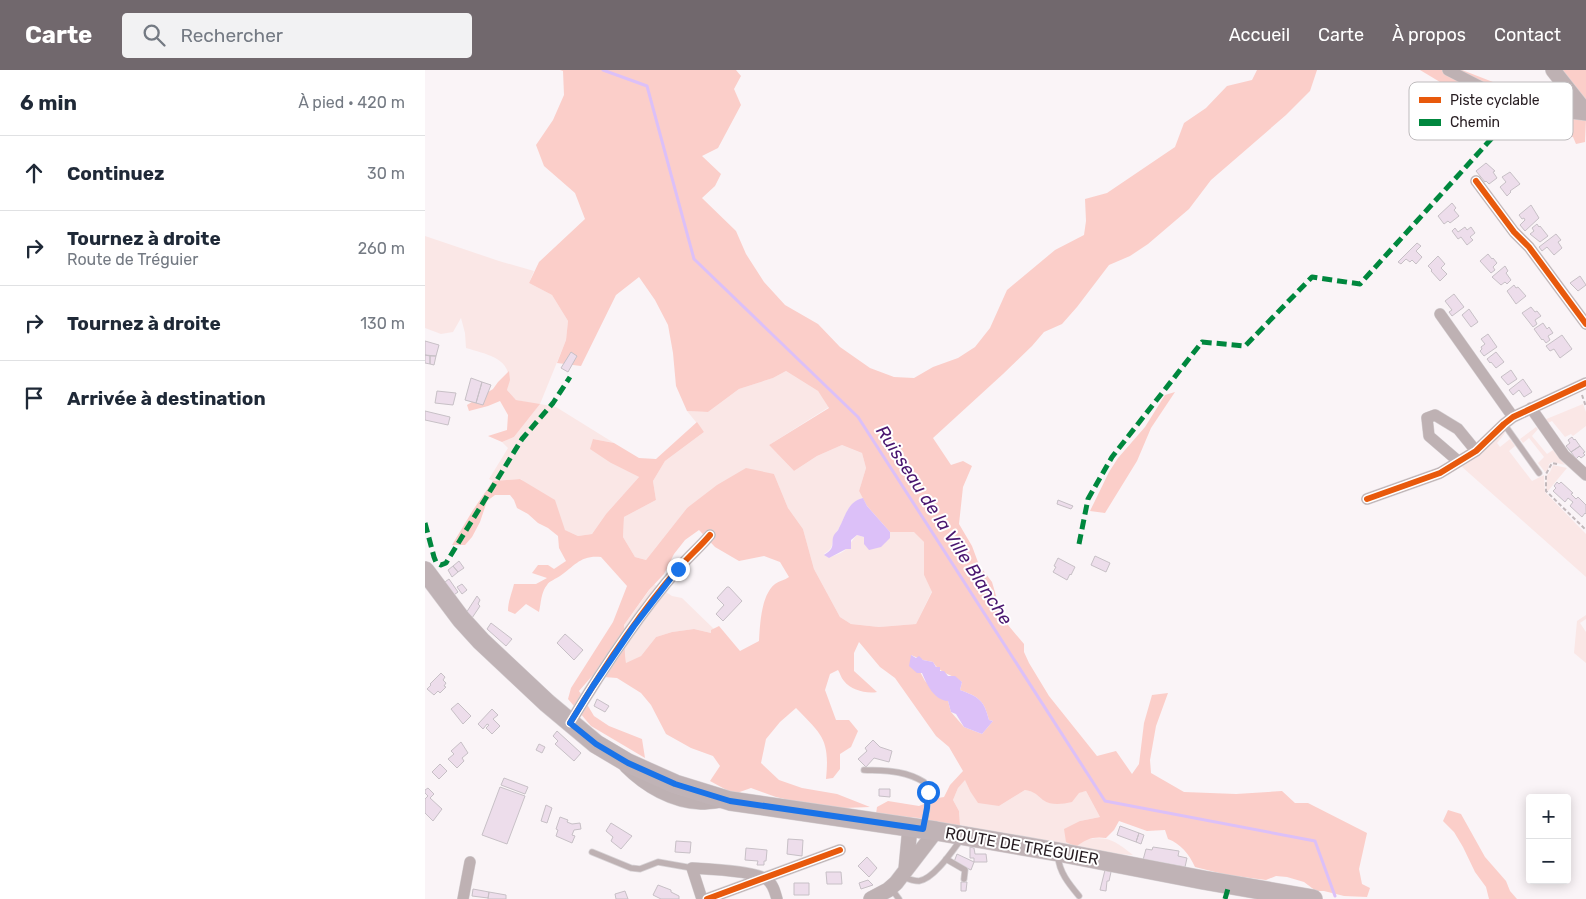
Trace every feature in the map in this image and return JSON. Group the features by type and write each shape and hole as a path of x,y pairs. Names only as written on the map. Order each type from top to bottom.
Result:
{"main road":[{"name":"ROUTE DE TRÉGUIER","path":"425,571 461,619 481,641 570,723 596,744 614,755 635,767 675,784 730,801 965,836 1313,899"}],"street":[{"path":"1448,70 1471,82"},
{"path":"1553,70 1562,82"},
{"path":"1573,96 1586,113"},
{"path":"1573,112 1586,113"},
{"path":"1476,181 1514,232 1529,246 1586,324"},
{"path":"1440,314 1508,420"},
{"path":"1367,499 1440,473 1476,451 1508,420 1583,385"},
{"path":"1531,408 1564,455 1586,475"},
{"path":"1458,461 1429,436 1427,418 1435,415 1458,429 1476,451"},
{"path":"570,723 634,626 678,569 710,536"},
{"path":"871,899 899,883 923,829"},
{"path":"899,883 923,829"},
{"path":"707,899 840,850"},
{"path":"463,899 470,862"},
{"path":"702,899 692,868 750,874 766,878 771,884 777,899"}],"lane":[{"path":"1508,420 1539,473"},
{"path":"864,770 913,775 924,782 928,792 923,829"},
{"path":"899,883 914,880 921,881 929,876 965,836"},
{"path":"592,852 631,868 640,869 658,862 692,868"},
{"path":"1058,852 1059,865 1066,879 1079,896"},
{"path":"946,859 965,870 964,879"}],"path":[{"path":"1583,385 1586,407"},
{"path":"1574,464 1565,466 1552,463 1546,474 1546,491 1586,530"}],"shaded area":[{"path":"560,70 736,70 741,76 734,89 741,105 718,148 702,156 721,174 715,186 702,198 736,231 746,254 764,282 785,305 818,324 840,347 870,368 894,377 914,378 933,367 958,358 975,347 990,328 1007,290 1055,250 1084,235 1086,221 1085,199 1107,193 1175,147 1184,123 1206,108 1227,86 1252,80 1257,70 1317,70 1310,91 1286,115 1211,180 1189,209 1148,244 1130,256 1109,265 1062,324 1044,332 1003,374 933,438 951,465 963,461 972,466 963,487 959,524 972,546 979,565 992,582 999,606 1008,625 1024,644 1024,652 1029,663 1049,696 1097,756 1116,751 1132,774 1139,764 1144,723 1152,695 1168,693 1156,726 1150,760 1151,773 1184,792 1236,794 1282,791 1295,803 1308,803 1367,833 1359,869 1362,884 1370,888 1367,897 1344,896 1316,891 1304,882 1287,877 1276,876 1266,880 1227,875 1195,867 1184,850 1168,839 1165,830 1147,831 1119,821 1106,838 1090,839 1076,847 1066,842 1064,829 1080,821 1100,817 1086,791 1079,793 1072,802 1057,804 1046,802 1025,790 999,806 978,803 965,780 958,788 953,800 959,811 960,825 940,825 919,818 876,814 877,807 888,801 919,806 944,797 950,785 963,771 949,747 936,736 895,678 880,667 859,642 854,653 854,671 877,692 864,692 851,687 843,680 838,670 830,674 825,690 836,720 849,720 858,731 851,747 840,754 840,769 833,778 826,779 827,755 822,739 796,708 780,722 766,739 761,763 779,780 802,788 837,794 870,807 844,808 806,804 776,797 751,788 734,794 710,781 720,766 713,756 691,748 666,734 651,705 641,693 617,678 592,676 579,691 594,716 609,726 642,739 645,758 591,726 568,699 571,688 613,622 627,586 601,557 583,559 548,584 542,594 539,612 526,604 515,614 508,611 514,584 536,584 547,578 532,573 538,565 548,565 554,569 566,561 559,548 558,536 517,508 510,495 495,495 487,501 480,522 472,537 465,545 452,545 493,481 520,479 555,500 565,530 578,536 592,534 606,514 639,477 611,463 590,449 593,439 614,443 639,458 656,459 697,422 704,432 665,461 653,481 656,500 624,517 623,537 635,557 646,560 687,508 717,485 746,468 774,474 788,508 803,529 814,569 840,617 851,624 879,627 916,624 932,592 924,575 924,542 914,532 890,532 867,506 859,491 866,468 862,453 842,445 817,456 794,471 769,445 829,408 818,391 786,371 773,378 739,389 708,412 687,411 676,386 668,325 655,300 639,277 616,295 581,366 557,363 566,340 568,321 552,295 529,283 539,262 585,219 575,193 544,166 536,145 553,120 564,95 563,71","holes":["699,530 715,547 739,561 764,556 780,562 789,577 775,584 767,595 762,611 759,641 740,651 719,626 711,630 711,633 694,629 672,632 656,637 641,656 626,663 624,625 649,590 664,574 674,554 685,540","911,655 933,662 939,669 962,682 960,690 980,700 989,720 993,721 982,734 964,727 951,712 948,701 925,681"]},
{"path":"1420,70 1462,70 1493,82 1440,82"},
{"path":"1557,70 1586,70 1586,108 1573,91 1573,82 1566,82"},
{"path":"1573,111 1586,119 1585,142 1576,144 1573,137"},
{"path":"425,236 534,271 529,283 552,295 568,321 566,340 540,404 556,407 614,443 593,439 611,463 639,477 606,514 592,534 578,536 565,530 521,479 493,481 489,479 508,448 502,442 514,437 539,405 516,400 507,390 508,371 499,360 466,348 461,318 453,332 441,334 425,328"},
{"path":"509,371 510,380 507,390 516,400 540,404 514,437 502,442 488,436 507,430 508,415 500,401 469,411 467,405 493,389"},
{"path":"786,371 818,391 829,407 769,445 794,471 817,456 842,445 862,453 866,468 859,491 863,498 854,502 851,506 835,534 831,547 824,554 829,558 842,552 857,535 890,538 890,532 914,531 924,542 924,575 932,591 916,624 879,627 851,624 840,617 814,569 803,529 788,508 774,474 687,508 646,560 635,557 623,537 624,517 656,500 653,481 665,461 704,432 687,411 708,412 739,389 773,378"},
{"path":"1175,392 1151,428 1137,461 1105,513 1090,511 1118,458 1145,427 1165,395"},
{"path":"1583,404 1586,412 1586,426 1573,436 1571,434 1565,437 1552,421 1546,424 1544,420"},
{"path":"1536,427 1538,429 1532,436 1547,454 1553,450 1565,465 1553,462 1549,464 1548,470 1545,472 1538,463 1544,457 1529,438 1523,443 1520,439"},
{"path":"1504,431 1505,433 1497,443 1500,447 1510,439 1515,446 1509,451 1532,481 1544,475 1545,492 1586,534 1586,577 1461,466"},
{"path":"1553,465 1567,468 1548,491 1546,490 1547,475"},
{"path":"863,498 867,506 890,532 890,538 881,547 869,550 864,544 864,537 857,535 851,540 851,549 846,549 829,558 824,555 832,548 834,535 850,506"},
{"path":"654,584 672,596 682,598 714,629 711,633 694,629 672,632 656,637 641,656 626,664 624,625"},
{"path":"1586,615 1586,619 1580,623 1586,632 1586,663 1574,653 1577,621"},
{"path":"911,655 933,662 936,667 940,667 940,671 944,671 948,676 955,676 962,682 960,690 980,700 989,720 993,721 982,734 964,727 956,714 951,712 948,701 935,695 922,673 917,673 909,666"},
{"path":"965,779 970,791 999,806 1025,790 1034,792 1045,801 1086,791 1100,817 1080,821 1084,840 1099,838 1111,840 1133,855 1090,851 960,825 959,811 953,800 958,788"},
{"path":"1448,810 1461,814 1485,857 1506,881 1510,891 1517,899 1489,899 1486,887 1475,872 1463,847 1454,832 1443,821"}],"building":[{"path":"1486,163 1495,171 1493,172 1497,178 1489,184 1476,171"},
{"path":"1510,172 1520,184 1510,191 1507,196 1500,187 1506,182 1502,177"},
{"path":"1452,203 1456,208 1454,210 1459,216 1450,223 1448,221 1444,224 1438,216"},
{"path":"1531,205 1539,218 1525,231 1520,225 1525,220 1519,215"},
{"path":"1537,224 1548,236 1540,242 1530,234 1534,231 1532,228"},
{"path":"1465,227 1467,230 1471,227 1475,233 1470,237 1473,240 1467,245 1461,237 1458,239 1452,231 1455,228 1458,232"},
{"path":"1556,234 1561,240 1558,242 1562,248 1554,255 1547,247 1542,251 1539,247"},
{"path":"1417,243 1421,246 1416,251 1422,257 1416,264 1412,260 1410,262 1406,259 1401,264 1398,262"},
{"path":"1488,254 1497,263 1493,267 1495,270 1491,273 1480,261"},
{"path":"1438,256 1445,264 1441,268 1447,274 1440,281 1428,266"},
{"path":"1505,266 1508,271 1506,273 1511,280 1507,284 1505,282 1501,285 1492,277"},
{"path":"1580,276 1586,285 1578,291 1570,283"},
{"path":"1514,285 1526,296 1516,304 1507,291"},
{"path":"1454,294 1464,307 1452,316 1449,312 1452,310 1445,301"},
{"path":"1531,307 1541,316 1535,320 1537,324 1533,327 1522,313"},
{"path":"1469,309 1478,322 1471,327 1462,315"},
{"path":"1543,323 1553,333 1548,336 1550,340 1546,343 1534,329"},
{"path":"1488,334 1497,347 1484,356 1480,351 1481,347 1485,344 1481,339"},
{"path":"1562,335 1572,349 1560,358 1554,349 1550,351 1546,346"},
{"path":"425,341 439,345 436,356 425,355"},
{"path":"571,352 577,356 568,372 561,368"},
{"path":"1496,352 1504,362 1496,368 1487,359"},
{"path":"425,355 430,356 430,364 425,363"},
{"path":"430,356 436,356 434,365 430,364"},
{"path":"1511,370 1517,379 1508,385 1501,377"},
{"path":"471,378 482,382 476,403 465,400"},
{"path":"1523,379 1532,392 1524,397 1519,390 1513,395 1509,390"},
{"path":"482,382 491,385 483,405 476,403"},
{"path":"437,391 456,393 453,405 435,403"},
{"path":"425,411 450,417 448,425 425,420"},
{"path":"1572,437 1580,446 1571,452 1566,446 1570,443 1568,440"},
{"path":"1580,446 1585,455 1581,458 1579,456 1576,459 1571,452"},
{"path":"1557,482 1559,484 1561,482 1573,493 1571,494 1576,499 1578,497 1586,505 1586,514 1582,517 1570,506 1573,502 1568,498 1565,502 1553,491 1556,488 1554,486"},
{"path":"1058,500 1073,506 1071,509 1057,504"},
{"path":"1095,556 1110,563 1106,572 1091,565"},
{"path":"1058,558 1075,567 1067,580 1053,572"},
{"path":"459,561 464,568 458,572 453,566"},
{"path":"453,566 458,572 452,577 448,570"},
{"path":"449,579 458,592 451,597 442,584"},
{"path":"462,584 467,590 462,594 457,587"},
{"path":"727,587 742,601 723,621 716,614 724,605 717,598"},
{"path":"477,596 480,600 478,604 480,606 472,618 466,613"},
{"path":"491,623 512,639 506,646 487,629"},
{"path":"565,634 583,650 574,660 557,643"},
{"path":"441,673 445,677 443,680 446,683 444,686 446,687 440,693 438,691 434,695 427,689"},
{"path":"597,699 609,706 605,712 594,706"},
{"path":"458,703 471,716 463,724 451,709"},
{"path":"492,709 498,715 493,719 500,726 492,734 486,728 489,725 487,724 483,729 478,724"},
{"path":"557,731 581,753 574,761 555,744 558,741 553,736"},
{"path":"873,740 880,747 892,751 889,762 874,758 866,767 858,759 867,751 865,748"},
{"path":"461,742 468,753 462,758 464,761 457,768 448,759 454,754 451,751"},
{"path":"539,744 545,747 542,753 536,750"},
{"path":"440,764 447,771 439,779 432,772"},
{"path":"504,778 528,787 525,794 501,785"},
{"path":"500,787 525,796 507,844 482,835"},
{"path":"428,788 434,794 430,798 442,809 433,821 425,813 425,799 428,796 425,790"},
{"path":"879,789 890,789 890,797 879,796"},
{"path":"546,805 552,808 547,823 541,821"},
{"path":"560,817 572,824 580,823 581,829 574,830 572,835 575,836 572,843 556,836"},
{"path":"611,823 632,836 621,849 611,841 613,837 606,831"},
{"path":"1120,826 1139,833 1136,842 1117,835"},
{"path":"1139,833 1144,835 1141,844 1136,842"},
{"path":"788,839 803,840 802,856 787,854"},
{"path":"676,841 691,842 690,853 675,852"},
{"path":"970,847 974,848 975,854 986,854 987,862 974,862 974,858 970,858"},
{"path":"1153,847 1179,851 1178,856 1187,858 1185,867 1143,860 1146,849 1152,850"},
{"path":"746,848 767,850 764,865 757,865 758,861 745,860"},
{"path":"957,854 974,862 971,870 954,862"},
{"path":"867,857 877,868 869,877 858,866"},
{"path":"1105,870 1111,872 1109,881 1107,881 1106,891 1100,890"},
{"path":"826,872 841,872 842,884 827,884"},
{"path":"868,880 873,885 861,889 859,883"},
{"path":"961,882 967,882 966,891 961,891"},
{"path":"794,883 809,883 809,895 794,895"},
{"path":"658,885 671,890 671,892 679,896 679,899 661,899 653,895"},
{"path":"473,889 489,892 488,898 472,896"},
{"path":"625,891 628,899 616,899 615,894"},
{"path":"489,892 506,895 506,899 488,899"}],"waterway":[{"name":"Ruisseau de la Ville Blanche","path":"603,70 647,86 694,259 858,417 1105,801 1315,841 1335,896"}],"marked path":[{"path":"1079,544 1088,499 1112,457 1202,342 1245,346 1312,277 1360,284 1490,140"},
{"path":"425,523 436,562 441,565 446,563 522,439 553,403 570,377"},
{"path":"1225,899 1229,885"}],"cycle path":[{"path":"1476,181 1514,232 1529,247 1586,324"},
{"path":"1367,499 1440,473 1476,451 1513,417 1586,383"},
{"path":"570,723 608,663 649,605 710,535"},
{"path":"707,899 840,850"}],"route":[{"path":"678,569 634,626 570,723 596,744 628,763 675,784 730,801 923,829 928,792"}]}
